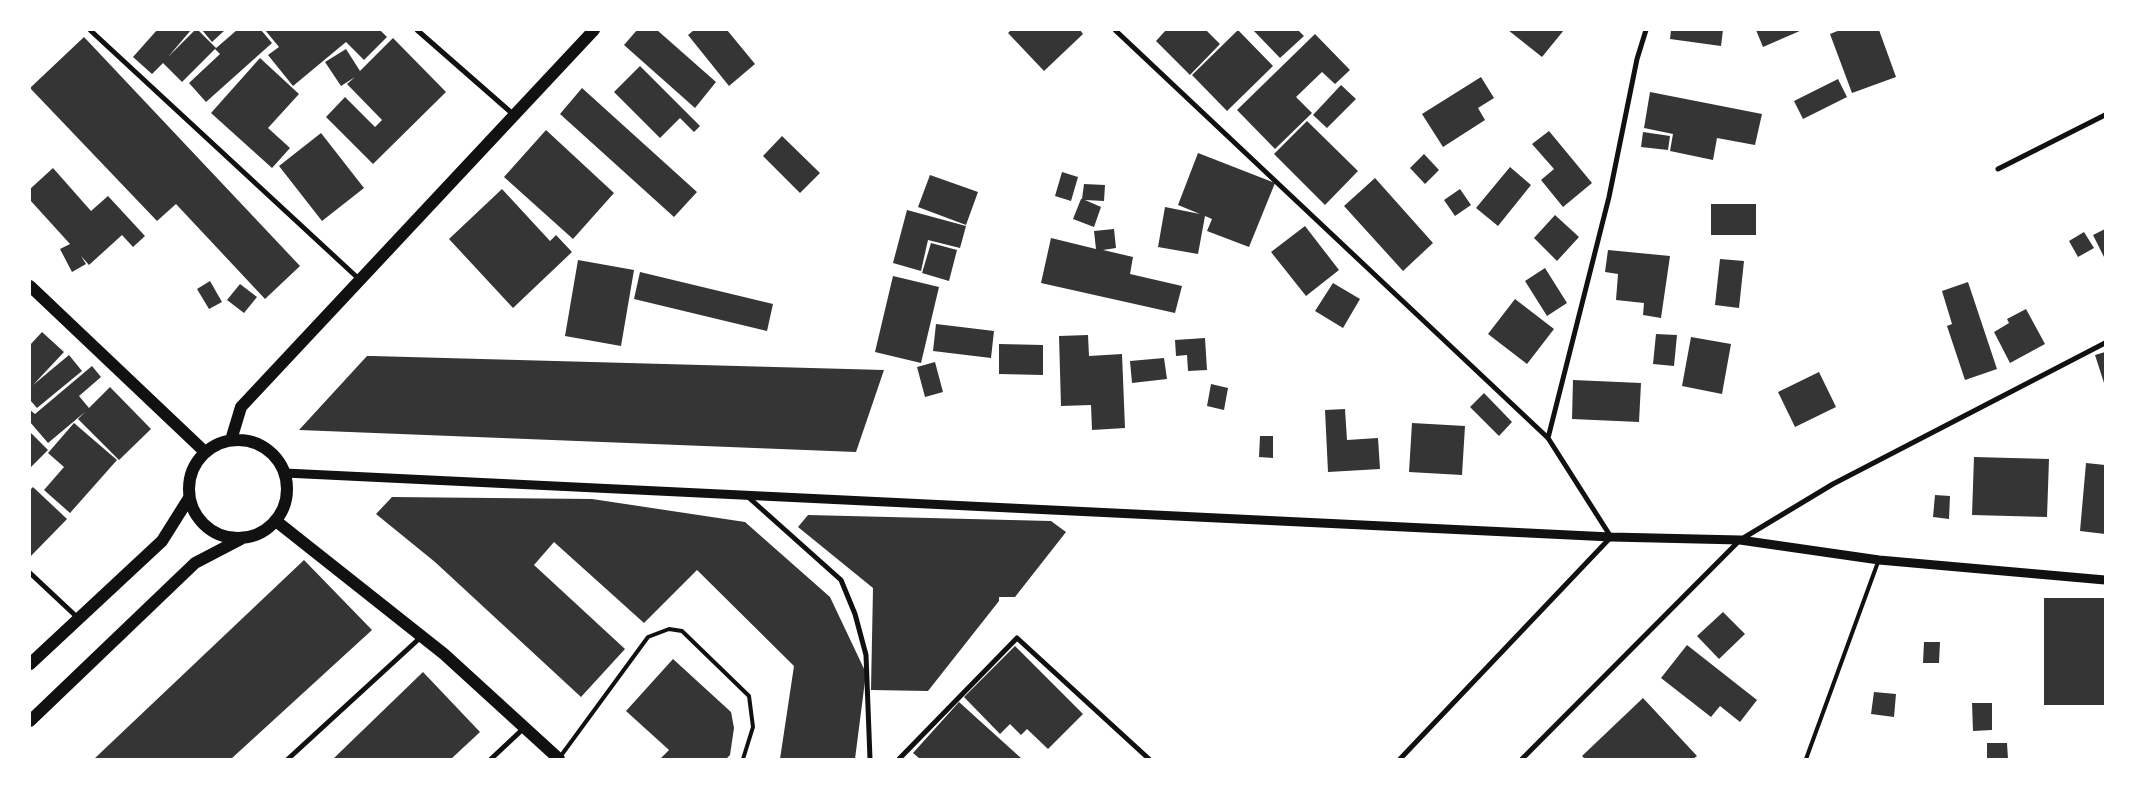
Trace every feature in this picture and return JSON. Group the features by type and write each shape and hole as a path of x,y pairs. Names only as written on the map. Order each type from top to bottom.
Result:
{"main road":[{"path":"231,440 242,407 594,30"},
{"path":"30,286 205,452"},
{"path":"30,721 195,563 241,538 260,533 276,521 286,498 287,486 285,473 277,458 264,447 248,440 231,440 221,442 205,452 191,473 188,486 189,498 196,515 208,529 224,536 241,538"},
{"path":"30,664 162,541 189,498"},
{"path":"276,521 444,654 559,759"}],"street":[{"path":"90,30 360,280"},
{"path":"416,30 515,115"},
{"path":"1115,30 1548,438 1612,537"},
{"path":"1548,438 1609,197 1637,59 1646,30"},
{"path":"1998,170 2105,115"},
{"path":"1522,759 1740,540 1833,484 2105,343"},
{"path":"285,473 1612,537 1740,540 1879,560 2105,580"},
{"path":"744,494 841,580 855,614 866,655 870,759"},
{"path":"1400,759 1612,537"},
{"path":"30,573 78,619"},
{"path":"288,759 422,636"},
{"path":"899,759 1017,638 1149,759"},
{"path":"491,759 525,728"}],"lane":[{"path":"1806,759 1879,560"},
{"path":"559,759 648,637 669,630 682,631 750,696 753,726 742,759"}],"building":[{"path":"157,30 191,30 168,57 195,30 198,30 216,48 182,82 163,63 152,74 133,57"},
{"path":"202,30 225,30 212,42"},
{"path":"237,30 261,30 272,43 206,102 189,83 220,54 215,49"},
{"path":"265,30 380,30 387,37 364,60 346,42 293,86 268,55 279,47"},
{"path":"637,30 657,30 716,82 695,108 624,45"},
{"path":"694,30 727,30 755,64 729,86 688,35"},
{"path":"1011,30 1080,30 1083,34 1044,71 1008,33"},
{"path":"1166,30 1206,30 1220,44 1190,75 1156,41"},
{"path":"1238,30 1273,66 1227,111 1192,75"},
{"path":"1253,30 1298,30 1304,36 1280,58"},
{"path":"1508,30 1564,30 1542,57"},
{"path":"1671,30 1723,30 1721,46 1670,39"},
{"path":"1756,30 1802,30 1763,47"},
{"path":"1840,30 1879,30 1896,77 1852,93 1830,34"},
{"path":"1315,34 1350,70 1335,84 1322,72 1296,97 1312,113 1275,149 1237,110"},
{"path":"84,37 300,266 265,299 176,204 157,221 30,88"},
{"path":"393,38 446,92 373,164 326,117 345,97 375,127 382,120 347,84 355,77 341,86 325,62 346,49 360,71"},
{"path":"260,58 299,94 268,128 290,148 272,168 211,113"},
{"path":"640,66 700,126 694,132 680,118 660,138 614,92"},
{"path":"1481,77 1494,98 1478,108 1485,120 1443,147 1422,114"},
{"path":"1838,79 1847,97 1803,119 1794,101"},
{"path":"1341,85 1356,99 1327,128 1313,115"},
{"path":"582,88 697,192 674,217 560,114"},
{"path":"1650,92 1762,114 1755,145 1717,138 1713,160 1670,151 1673,134 1644,128"},
{"path":"1307,121 1358,171 1325,205 1274,154"},
{"path":"546,130 614,193 573,239 504,177"},
{"path":"1549,131 1592,183 1563,207 1541,180 1554,169 1532,144"},
{"path":"1643,132 1670,136 1668,150 1641,147"},
{"path":"321,133 364,188 322,221 279,166"},
{"path":"782,136 820,173 800,193 763,156"},
{"path":"1198,153 1275,183 1249,247 1207,231 1212,219 1205,216 1198,254 1158,247 1165,207 1200,214 1178,205"},
{"path":"1424,154 1439,170 1425,184 1410,168"},
{"path":"1510,167 1531,185 1498,226 1476,208"},
{"path":"53,168 91,211 108,196 145,236 133,247 122,235 89,265 81,256 86,264 72,272 60,249 70,244 30,200 30,189"},
{"path":"1062,172 1078,177 1071,201 1055,196"},
{"path":"930,175 978,192 966,225 918,207"},
{"path":"1375,178 1433,243 1403,271 1344,206"},
{"path":"1084,184 1105,185 1104,201 1085,200 1101,207 1094,227 1073,219 1082,199"},
{"path":"502,189 550,241 556,235 572,252 513,308 449,239"},
{"path":"1460,189 1471,205 1455,216 1444,200"},
{"path":"1711,204 1756,204 1756,235 1711,235"},
{"path":"907,210 966,226 960,248 928,240 921,271 893,263"},
{"path":"1555,215 1579,237 1557,261 1534,238"},
{"path":"1305,226 1339,270 1306,296 1271,252"},
{"path":"1114,229 1116,248 1103,250 1133,257 1130,274 1182,286 1175,313 1041,283 1051,238 1096,249 1094,231"},
{"path":"2105,229 2105,259 2093,235"},
{"path":"2084,232 2094,248 2078,257 2069,241"},
{"path":"931,243 957,250 949,281 922,273"},
{"path":"1608,250 1670,256 1661,318 1643,315 1644,303 1616,300 1618,274 1605,272"},
{"path":"1720,259 1744,261 1739,308 1715,305"},
{"path":"578,260 634,270 621,346 565,336"},
{"path":"1545,268 1567,303 1547,316 1525,281"},
{"path":"640,272 773,304 767,331 634,299"},
{"path":"893,276 939,287 921,363 875,352"},
{"path":"210,281 222,302 209,309 197,289"},
{"path":"1968,282 1997,369 1965,380 1947,326 1952,324 1942,291"},
{"path":"1333,283 1360,299 1343,328 1315,311"},
{"path":"240,284 257,297 244,313 227,300"},
{"path":"1515,299 1554,329 1527,364 1488,334"},
{"path":"2026,309 2045,344 2010,363 1994,332 2009,323 2007,319"},
{"path":"936,324 994,331 991,358 933,351"},
{"path":"42,332 64,352 33,385 69,355 82,371 37,408 30,400 30,345"},
{"path":"1656,334 1677,335 1674,366 1653,364"},
{"path":"1088,335 1089,356 1122,354 1125,428 1092,430 1091,405 1061,406 1059,336"},
{"path":"1691,337 1731,344 1722,394 1682,386"},
{"path":"1205,338 1207,370 1188,371 1187,355 1176,356 1175,340"},
{"path":"999,344 1043,345 1043,375 999,374"},
{"path":"2105,352 2105,386 2095,355"},
{"path":"367,356 884,370 856,452 299,430"},
{"path":"1164,358 1167,379 1132,383 1130,361"},
{"path":"935,362 943,392 925,397 917,367"},
{"path":"92,366 101,377 79,396 89,408 110,387 151,429 119,460 78,419 85,412 48,443 30,422 30,410 35,414"},
{"path":"1819,372 1836,407 1795,427 1778,392"},
{"path":"1573,380 1641,383 1639,422 1572,419"},
{"path":"1211,384 1228,388 1224,410 1207,406"},
{"path":"1484,393 1512,422 1499,436 1470,407"},
{"path":"1345,409 1347,440 1378,438 1380,469 1328,472 1325,410"},
{"path":"74,423 117,460 70,513 44,490 64,467 48,453"},
{"path":"1412,423 1465,426 1462,475 1409,472"},
{"path":"30,432 48,450 30,468"},
{"path":"1260,436 1273,436 1273,458 1259,457"},
{"path":"1974,457 2049,459 2047,517 1972,515"},
{"path":"2086,463 2105,465 2105,534 2080,531"},
{"path":"33,487 67,519 30,557 30,490"},
{"path":"1935,495 1950,496 1949,519 1933,517"},
{"path":"392,497 592,499 745,522 830,597 866,673 855,759 780,759 794,666 697,570 644,623 554,542 534,565 625,649 581,697 435,562 376,514"},
{"path":"808,515 1051,521 1066,532 1015,597 999,597 999,601 928,691 871,690 873,588 798,527"},
{"path":"304,560 372,630 231,759 94,759"},
{"path":"2044,598 2105,598 2105,705 2044,705"},
{"path":"1723,612 1745,634 1719,659 1697,636"},
{"path":"1924,642 1940,642 1939,663 1923,663"},
{"path":"1687,645 1757,700 1740,722 1720,706 1711,717 1661,678"},
{"path":"1015,646 1083,714 1048,749 1027,729 1021,735 1010,724 1000,734 964,697"},
{"path":"673,659 731,712 734,728 730,755 726,759 660,759 669,750 626,711"},
{"path":"423,672 480,732 451,759 333,759"},
{"path":"1874,692 1896,694 1894,717 1871,714"},
{"path":"1643,698 1697,756 1693,759 1585,759 1582,756"},
{"path":"959,702 1022,759 920,759 913,753"},
{"path":"1972,703 1992,703 1992,730 1973,731"},
{"path":"1987,743 2007,743 2008,759 1987,759"}]}
